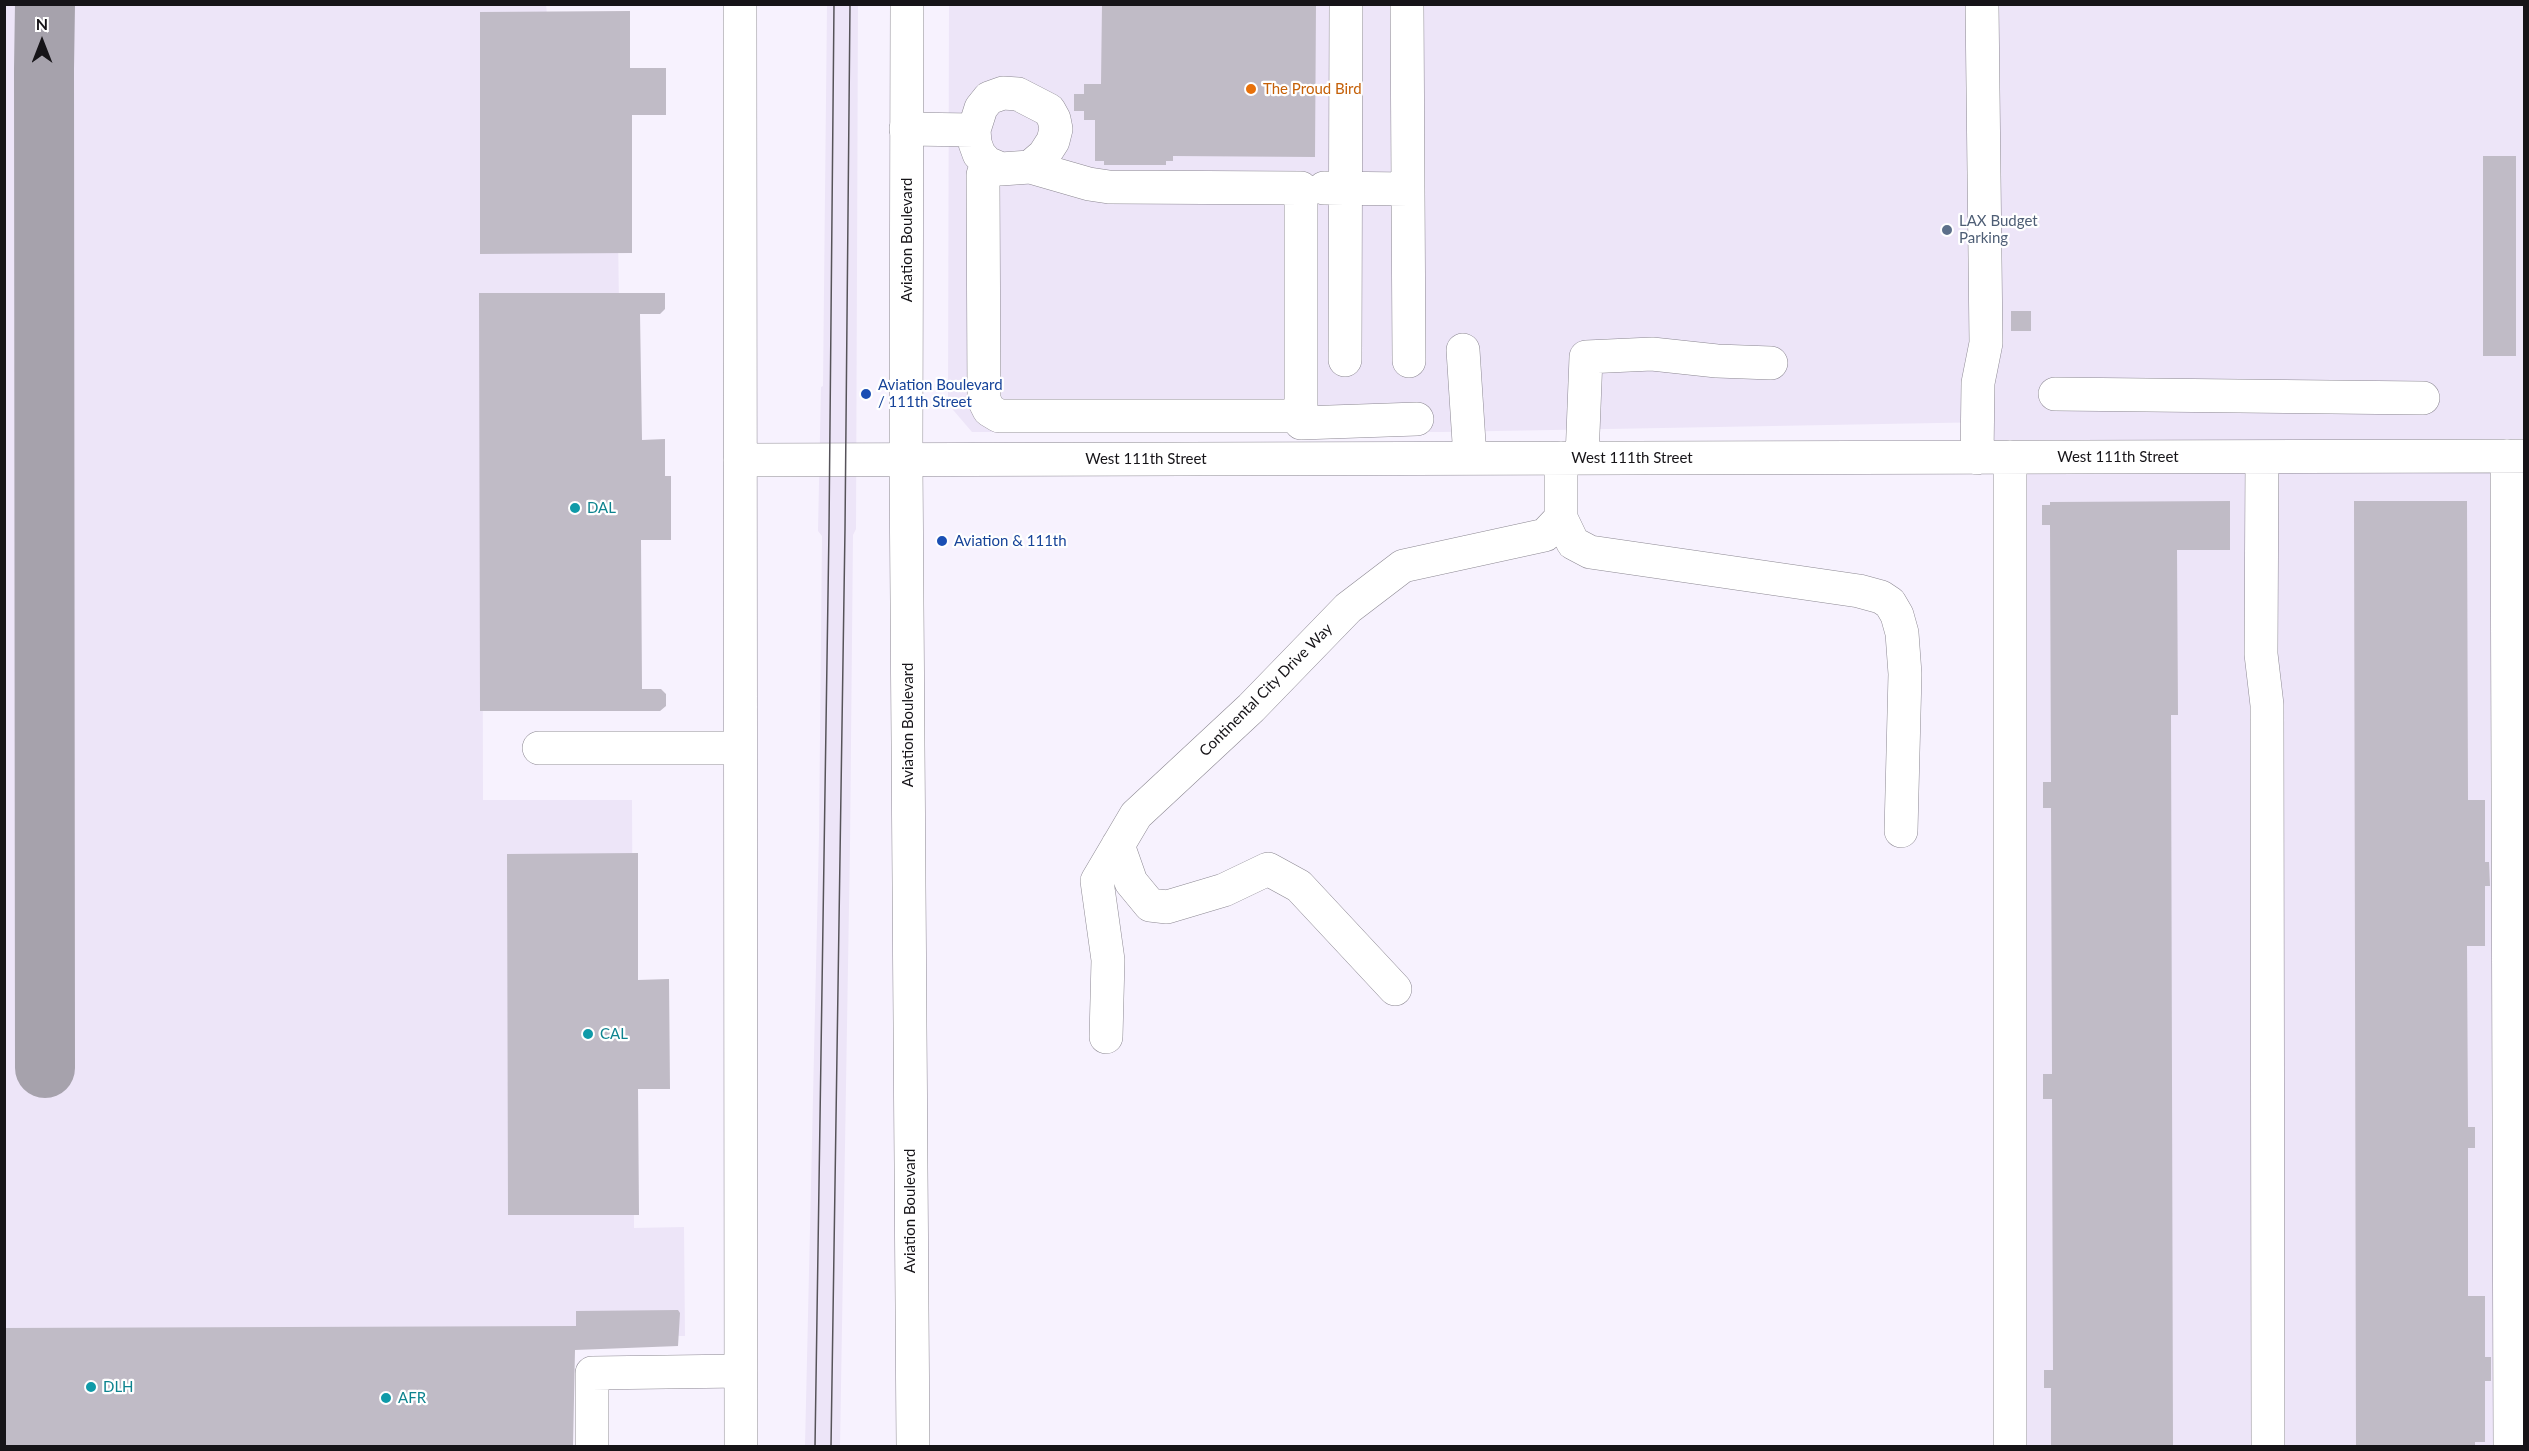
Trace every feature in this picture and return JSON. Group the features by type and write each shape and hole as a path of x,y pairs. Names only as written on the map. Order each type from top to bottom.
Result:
{"street":[{"path":"740,4 741,1446"},
{"name":"Aviation Boulevard","path":"907,4 906,461 913,1446"},
{"path":"1345,360 1346,4"},
{"path":"1407,4 1408,361"},
{"path":"1977,458 1978,383 1986,343 1982,4"},
{"path":"1030,167 1044,155 1053,141 1056,129 1049,110 1018,94 1003,93 989,98 981,108 974,130 975,143 979,154 987,163 1001,169 1030,167 1089,184 1108,187 1408,189"},
{"path":"906,129 974,130"},
{"path":"987,163 983,175 984,400 990,410 999,416 1417,418"},
{"path":"1300,458 1301,188"},
{"path":"1463,350 1470,458"},
{"path":"1771,363 1717,361 1652,354 1586,357 1561,518 1573,543 1590,552 1859,591 1881,597 1890,603 1897,615 1902,633 1905,674 1901,831"},
{"path":"2055,394 2423,398"},
{"path":"2510,1446 2516,456"},
{"name":"West 111th Street","path":"740,460 2516,456"},
{"path":"2010,457 2010,1446"},
{"path":"2262,457 2261,654 2267,705 2268,1446"},
{"name":"Continental City Drive Way","path":"1106,1037 1108,960 1097,881 1136,815 1251,708 1348,608 1403,566 1545,535 1561,518"},
{"path":"539,748 740,748"},
{"path":"1118,845 1131,882 1150,905 1167,907 1212,893 1268,869 1299,886 1395,989"},
{"path":"592,1446 592,1372 741,1371"}],"shaded area":[{"path":"546,4 547,15 615,16 619,305 482,305 483,800 632,800 634,1228 684,1227 685,1336 5,1335 5,5"},
{"path":"858,4 856,529 853,535 840,1446 805,1446 819,836 822,536 818,531 821,387 823,386 827,5"},
{"path":"949,5 2524,5 2524,1446 1993,1446 1993,422 1442,432 972,432 948,404"}],"building":[{"name":"The Proud Bird","path":"1102,4 1316,4 1315,157 1173,156 1173,161 1166,161 1166,165 1104,165 1104,161 1095,161 1095,120 1084,120 1084,111 1074,111 1074,94 1084,94 1084,84 1101,84"},
{"path":"630,11 630,68 666,68 666,115 632,115 632,253 480,254 480,12"},
{"path":"2483,156 2516,156 2516,356 2483,356"},
{"name":"DAL","path":"479,293 665,293 665,309 660,314 640,314 642,440 665,439 665,476 671,476 671,540 641,540 642,689 661,689 666,694 666,706 660,711 480,711"},
{"path":"2011,311 2031,311 2031,331 2011,331"},
{"path":"2230,501 2230,550 2177,550 2178,715 2171,715 2173,1446 2051,1446 2051,1388 2044,1388 2044,1370 2053,1370 2052,1099 2043,1099 2043,1074 2052,1074 2051,808 2043,808 2043,782 2051,782 2050,525 2042,525 2042,505 2050,505 2050,502"},
{"path":"2354,501 2467,501 2468,800 2485,800 2485,862 2489,862 2490,886 2485,886 2485,946 2467,946 2468,1127 2475,1127 2475,1148 2468,1148 2468,1296 2485,1296 2485,1357 2491,1357 2491,1381 2485,1381 2485,1442 2475,1442 2475,1446 2356,1446"},
{"name":"CAL","path":"638,853 638,980 669,979 670,1089 638,1089 639,1215 508,1215 507,854"},
{"name":"AFR","path":"678,1310 680,1313 678,1346 575,1350 573,1446 4,1446 4,1328 576,1326 576,1311"}],"taxiway":[{"path":"45,4 45,1068"}],"tram line":[{"path":"815,1446 829,529 834,4"},
{"path":"831,1446 845,529 850,4"}],"place":[{"name":"The Proud Bird","path":"1251,89"},
{"name":"LAX Budget Parking","path":"1947,230"},
{"name":"Aviation Boulevard / 111th Street","path":"866,394"},
{"name":"DAL","path":"575,508"},
{"name":"Aviation & 111th","path":"942,541"},
{"name":"CAL","path":"588,1034"},
{"name":"DLH","path":"91,1387"},
{"name":"AFR","path":"386,1398"}]}
